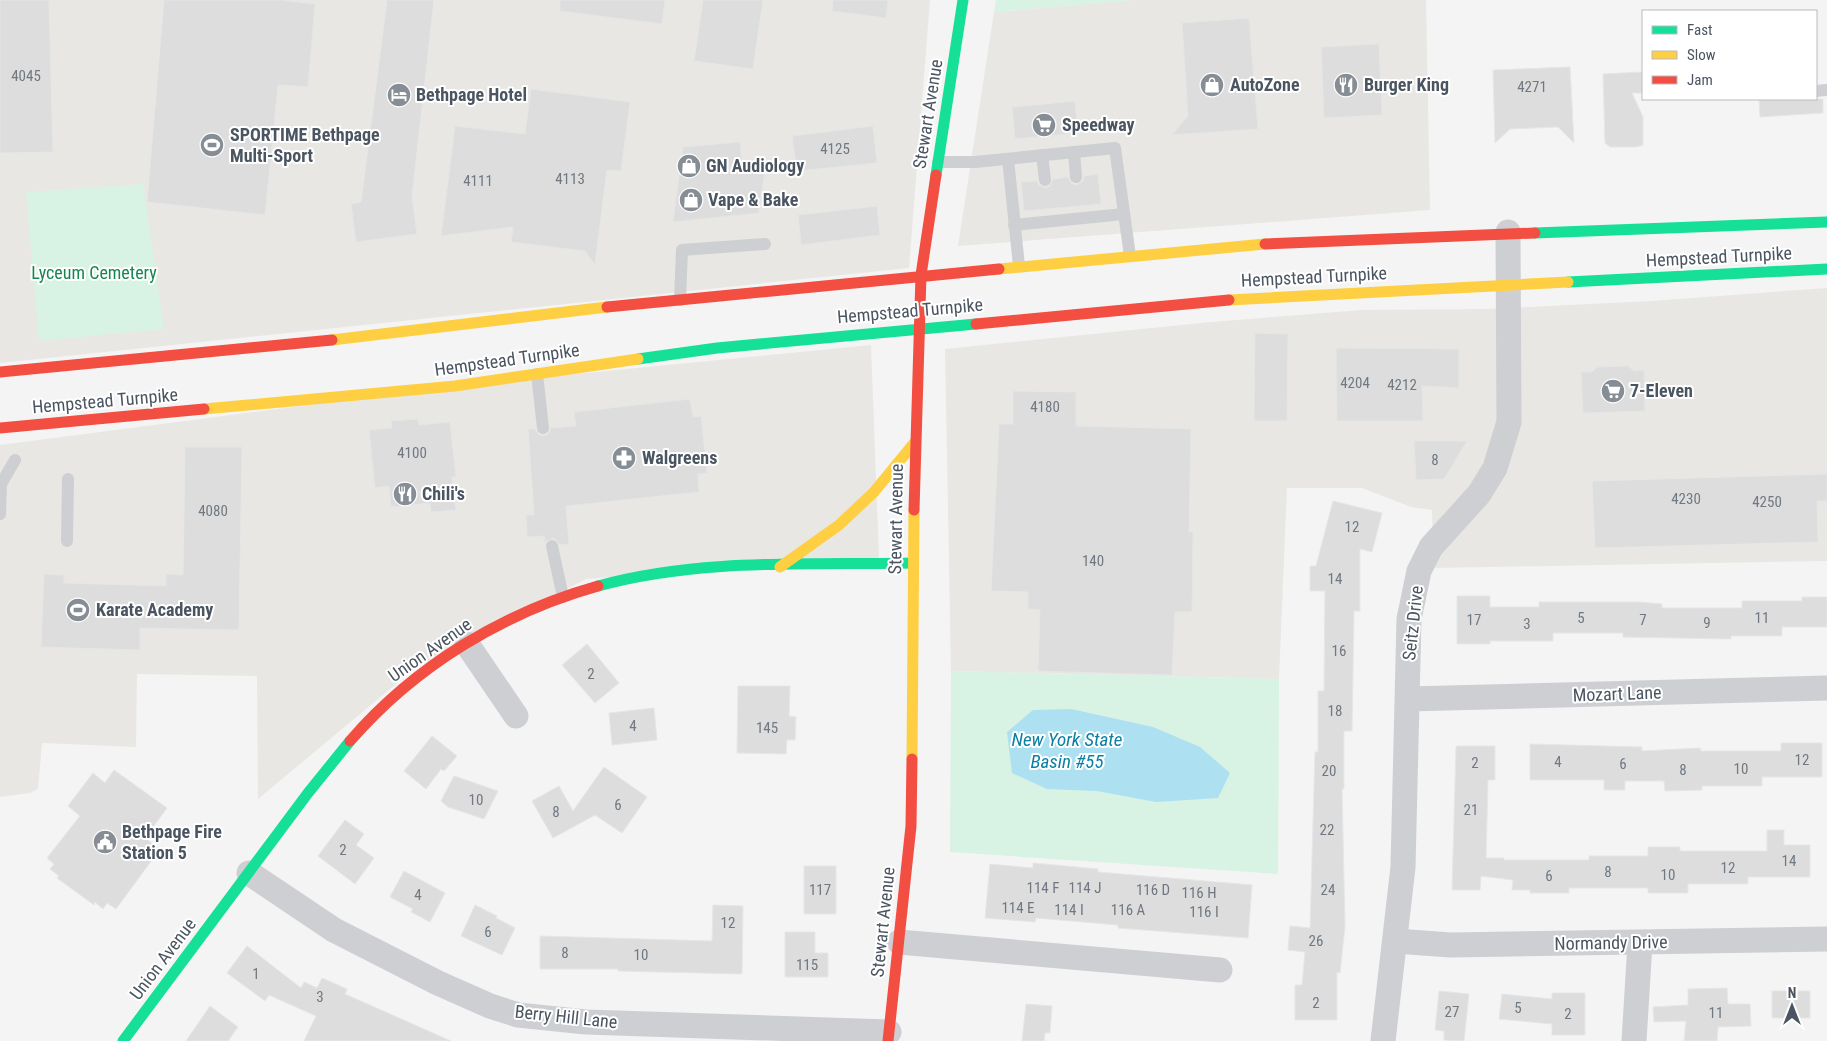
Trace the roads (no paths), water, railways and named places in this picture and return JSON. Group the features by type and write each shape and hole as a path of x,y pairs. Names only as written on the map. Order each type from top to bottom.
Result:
{"main road":[{"name":"Stewart Avenue","path":"889,1036 911,826 915,442 922,275 963,0"},
{"name":"Hempstead Turnpike","path":"0,372 351,338 680,300 922,275 1284,242 1508,232 1827,222"},
{"name":"Hempstead Turnpike","path":"0,428 455,386 717,348 1263,297 1827,269"},
{"path":"780,567 839,525 874,492 915,442"},
{"name":"Union Avenue","path":"123,1041 312,788 358,732 400,690 490,630 563,597 607,583 695,569 913,563"}],"street":[{"name":"Seitz Drive","path":"1383,1041 1403,867 1410,619 1419,571 1431,547 1479,494 1495,468 1508,422 1508,232"},
{"path":"467,644 516,716"},
{"name":"Mozart Lane","path":"1408,699 1827,688"},
{"name":"Berry Hill Lane","path":"249,873 334,930 438,983 490,1006 518,1014 586,1022 889,1036"},
{"name":"Normandy Drive","path":"1395,941 1451,945 1827,939"},
{"path":"899,942 1220,970"},
{"path":"1634,1041 1640,943"}],"lane":[{"path":"938,162 1008,159 1115,148 1130,256"},
{"path":"1074,152 1076,177"},
{"path":"1042,155 1045,180"},
{"path":"1008,159 1019,266"},
{"path":"1014,225 1048,215 1080,212 1124,214"},
{"path":"680,300 682,250 765,244"},
{"path":"537,374 543,428"},
{"path":"0,514 1,484 16,460"},
{"path":"67,541 68,479"},
{"path":"552,546 563,597"}],"water":[{"name":"New York State Basin #55","path":"1071,709 1153,727 1200,747 1230,773 1218,798 1156,802 1097,791 1047,789 1012,773 1007,732 1033,710"}],"place":[{"name":"AutoZone","path":"1212,85"},
{"name":"Burger King","path":"1346,85"},
{"name":"Bethpage Hotel","path":"399,95"},
{"name":"Speedway","path":"1044,125"},
{"name":"SPORTIME Bethpage Multi-Sport","path":"212,145"},
{"name":"GN Audiology","path":"689,166"},
{"name":"Vape & Bake","path":"691,200"},
{"name":"7-Eleven","path":"1613,391"},
{"name":"Walgreens","path":"624,458"},
{"name":"Chili's","path":"405,494"},
{"name":"Karate Academy","path":"78,610"},
{"name":"Bethpage Fire Station 5","path":"105,842"}],"park label":[{"name":"Lyceum Cemetery","path":"94,273"}]}
